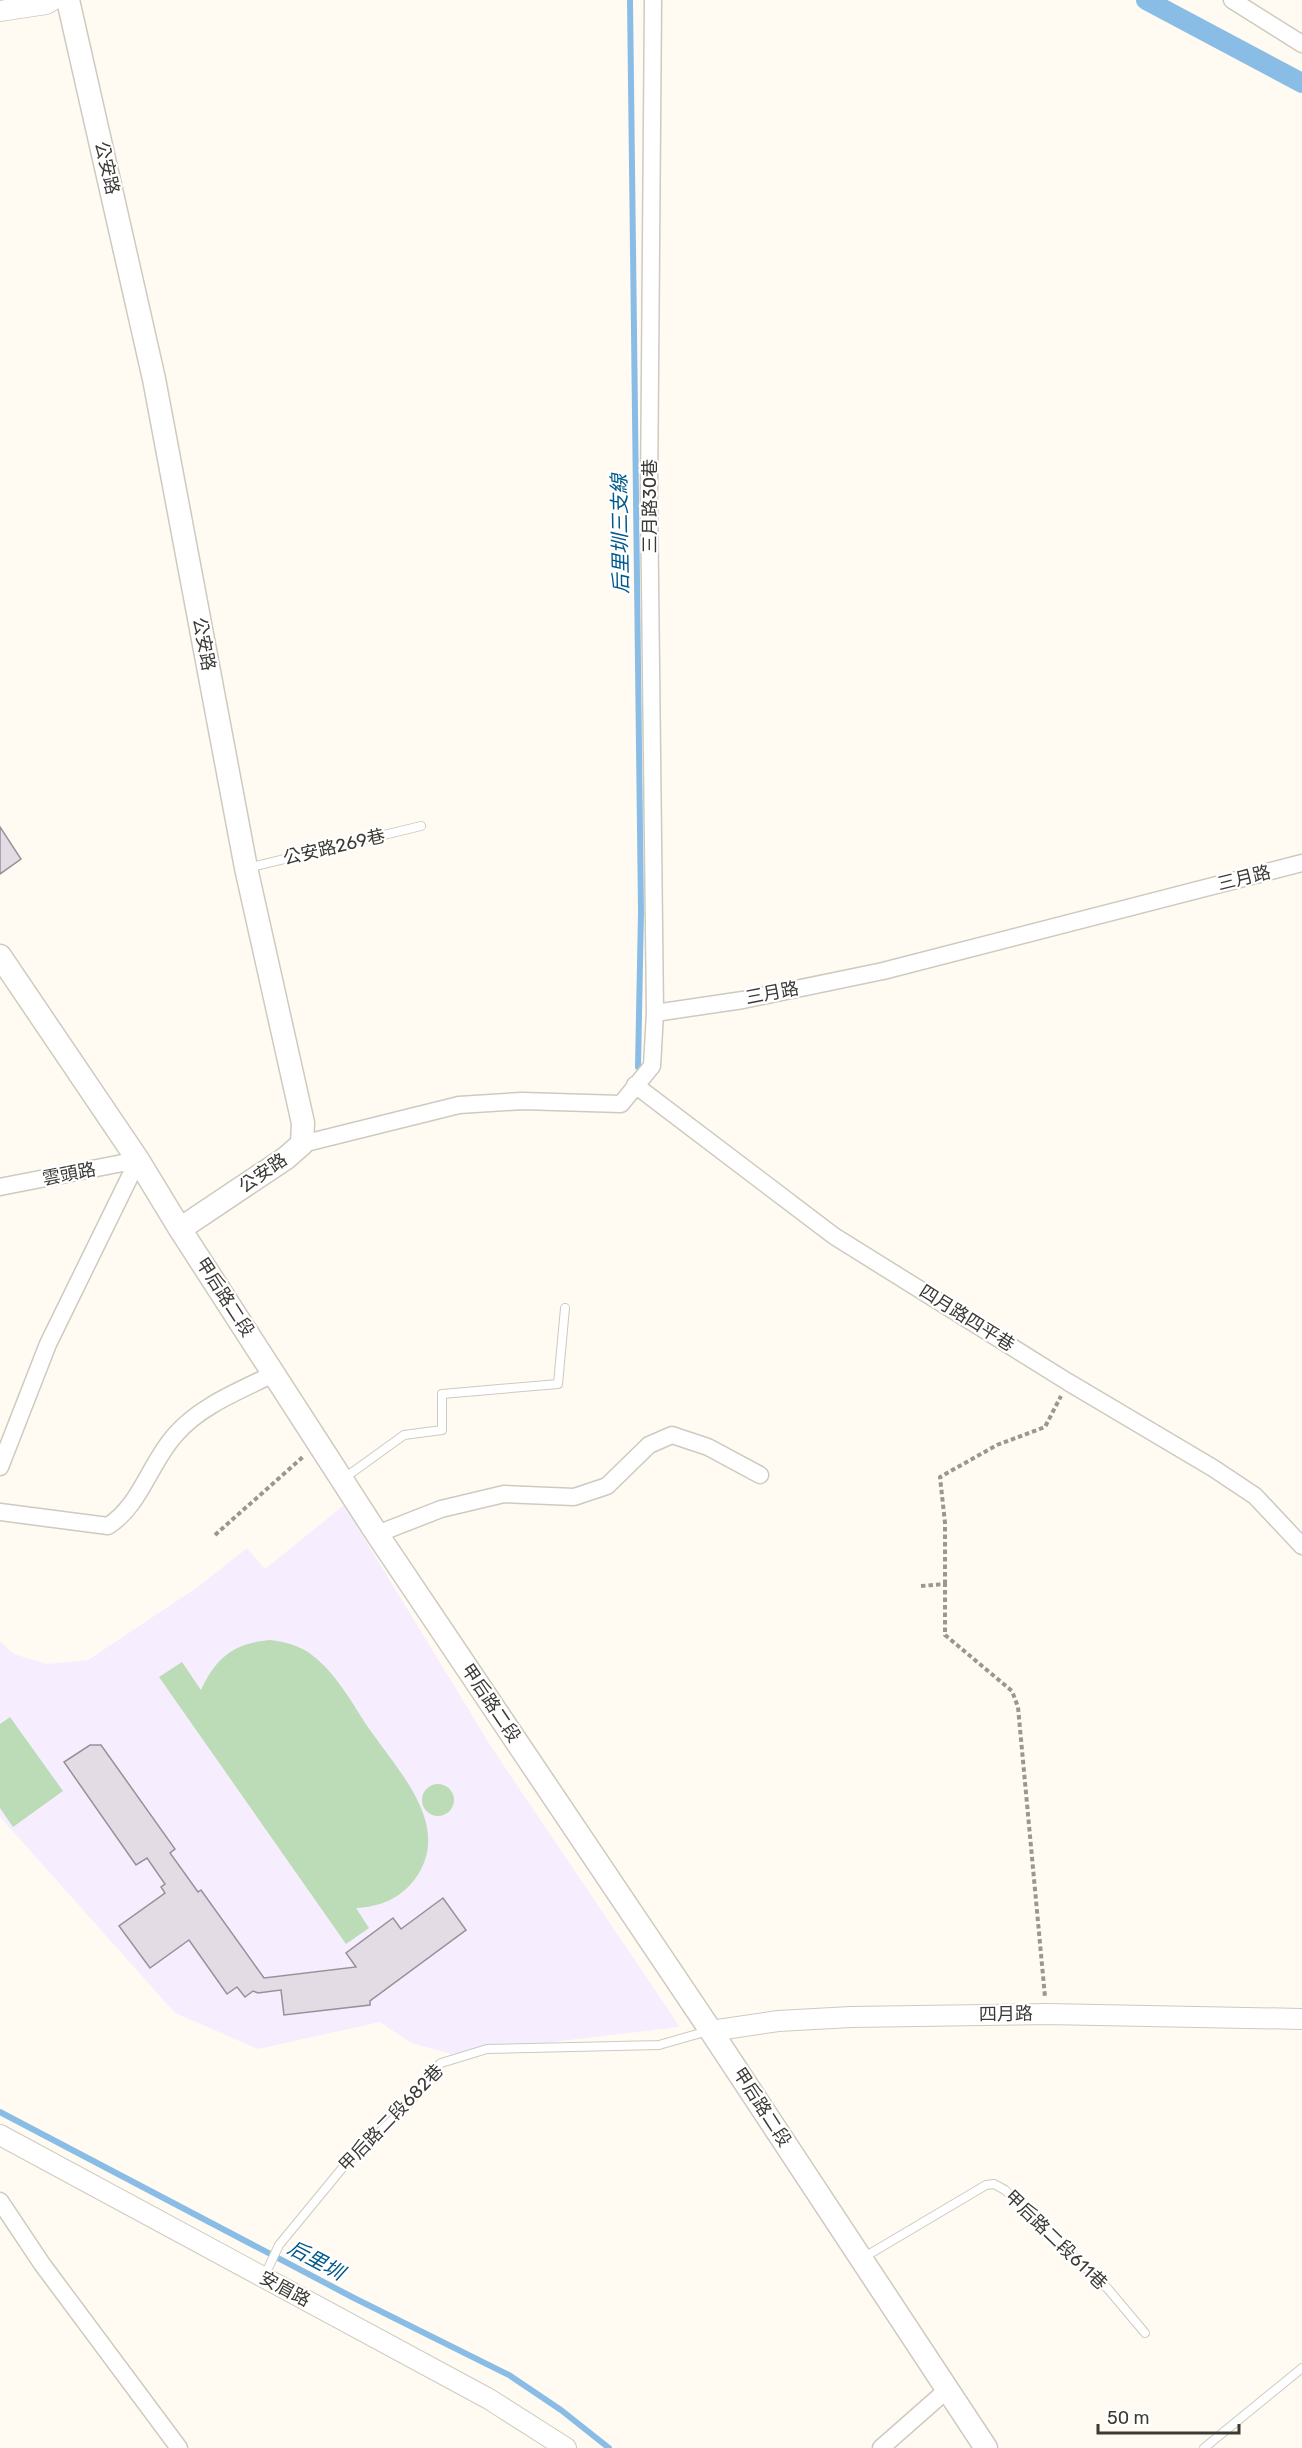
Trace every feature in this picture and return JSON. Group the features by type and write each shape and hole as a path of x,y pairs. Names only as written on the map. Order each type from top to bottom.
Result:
{"main road":[{"name":"公安路","path":"68,0 154,379 246,868 303,1123 302,1144 286,1158 180,1229"},
{"name":"甲后路二段","path":"0,956 138,1160 180,1229 377,1533 711,2031 986,2448"}],"street":[{"path":"0,11 46,4 53,0"},
{"name":"三月路30巷","path":"654,0 649,495 655,1013"},
{"path":"1232,0 1302,44"},
{"name":"三月路","path":"655,1013 743,1000 882,971 1302,863"},
{"path":"302,1144 459,1105 522,1101 621,1104 634,1085 652,1066 655,1013"},
{"name":"四月路四平巷","path":"634,1085 834,1236 1255,1496 1302,1546"},
{"path":"0,1467 48,1344 138,1160"},
{"name":"雲頭路","path":"0,1187 138,1160"},
{"path":"0,1512 108,1526 122,1517 176,1434 204,1410 275,1373"},
{"path":"377,1533 441,1509 504,1494 574,1497 607,1486 649,1445 672,1435 708,1446 760,1475"},
{"name":"四月路","path":"711,2031 778,2021 851,2017 1047,2014 1302,2019"},
{"name":"安眉路","path":"0,2135 489,2398 566,2448"},
{"path":"0,2201 42,2264 179,2448"},
{"path":"881,2448 948,2389"}],"lane":[{"name":"公安路269巷","path":"246,868 421,826"},
{"path":"343,1480 404,1435 442,1430 442,1394 558,1384 565,1308"},
{"name":"甲后路二段682巷","path":"264,2278 279,2245 344,2166 408,2105 441,2063 487,2049 659,2045 711,2031"},
{"name":"甲后路二段611巷","path":"861,2259 986,2185 994,2184 1005,2190 1108,2289 1145,2333"},
{"path":"1204,2448 1302,2368"}],"path":[{"path":"1047,2014 1018,1707 1012,1691 945,1635 945,1523 940,1477 997,1445 1045,1427 1068,1382"},
{"path":"215,1535 318,1443"},
{"path":"921,1586 945,1584"}],"shaded area":[{"path":"344,1505 492,1748 680,2027 452,2054 411,2043 380,2022 258,2049 175,2013 0,1817 0,1641 14,1654 47,1664 88,1660 199,1586 247,1548 265,1569"}],"green space":[{"path":"270,1640 302,1649 329,1671 407,1782 418,1801 425,1820 428,1840 425,1859 415,1879 403,1892 388,1901 356,1908 369,1928 346,1944 159,1677 182,1662 201,1690 213,1669 227,1654 246,1645"},
{"path":"10,1717 63,1791 13,1827 0,1808 0,1724"},
{"path":"438,1784 449,1789 454,1800 449,1811 438,1816 427,1811 422,1800 427,1789"}],"building":[{"path":"0,827 21,859 0,874"},
{"path":"90,1745 101,1745 175,1849 170,1853 198,1892 201,1890 264,1978 356,1967 346,1953 393,1918 401,1929 443,1898 466,1930 370,2001 370,2005 284,2015 281,1990 258,1993 253,1991 245,1997 237,1987 227,1994 189,1940 150,1968 119,1926 165,1893 161,1887 165,1884 147,1858 136,1865 64,1762"}],"waterway":[{"name":"后里圳三支線","path":"630,0 641,912 638,1067"},
{"path":"1146,0 1302,83"},
{"name":"后里圳","path":"0,2112 354,2298 509,2375 561,2410 609,2448"}]}
